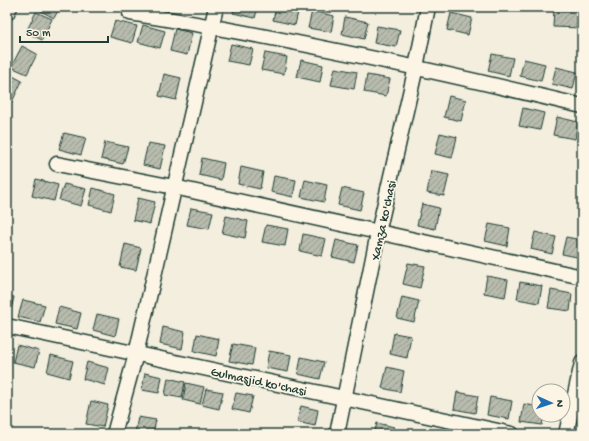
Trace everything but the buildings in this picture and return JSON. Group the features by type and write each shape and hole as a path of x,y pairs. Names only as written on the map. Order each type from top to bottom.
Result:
{"street":[{"path":"7,13 10,7"},
{"path":"114,434 136,354 216,7"},
{"name":"Xamza ko'chasi","path":"337,434 378,234 428,7"},
{"path":"130,13 211,26 416,67 582,106"},
{"path":"57,164 174,187 378,234 582,278"},
{"name":"Gulmasjid ko'chasi","path":"7,326 512,434"},
{"path":"566,434 582,364"}]}
